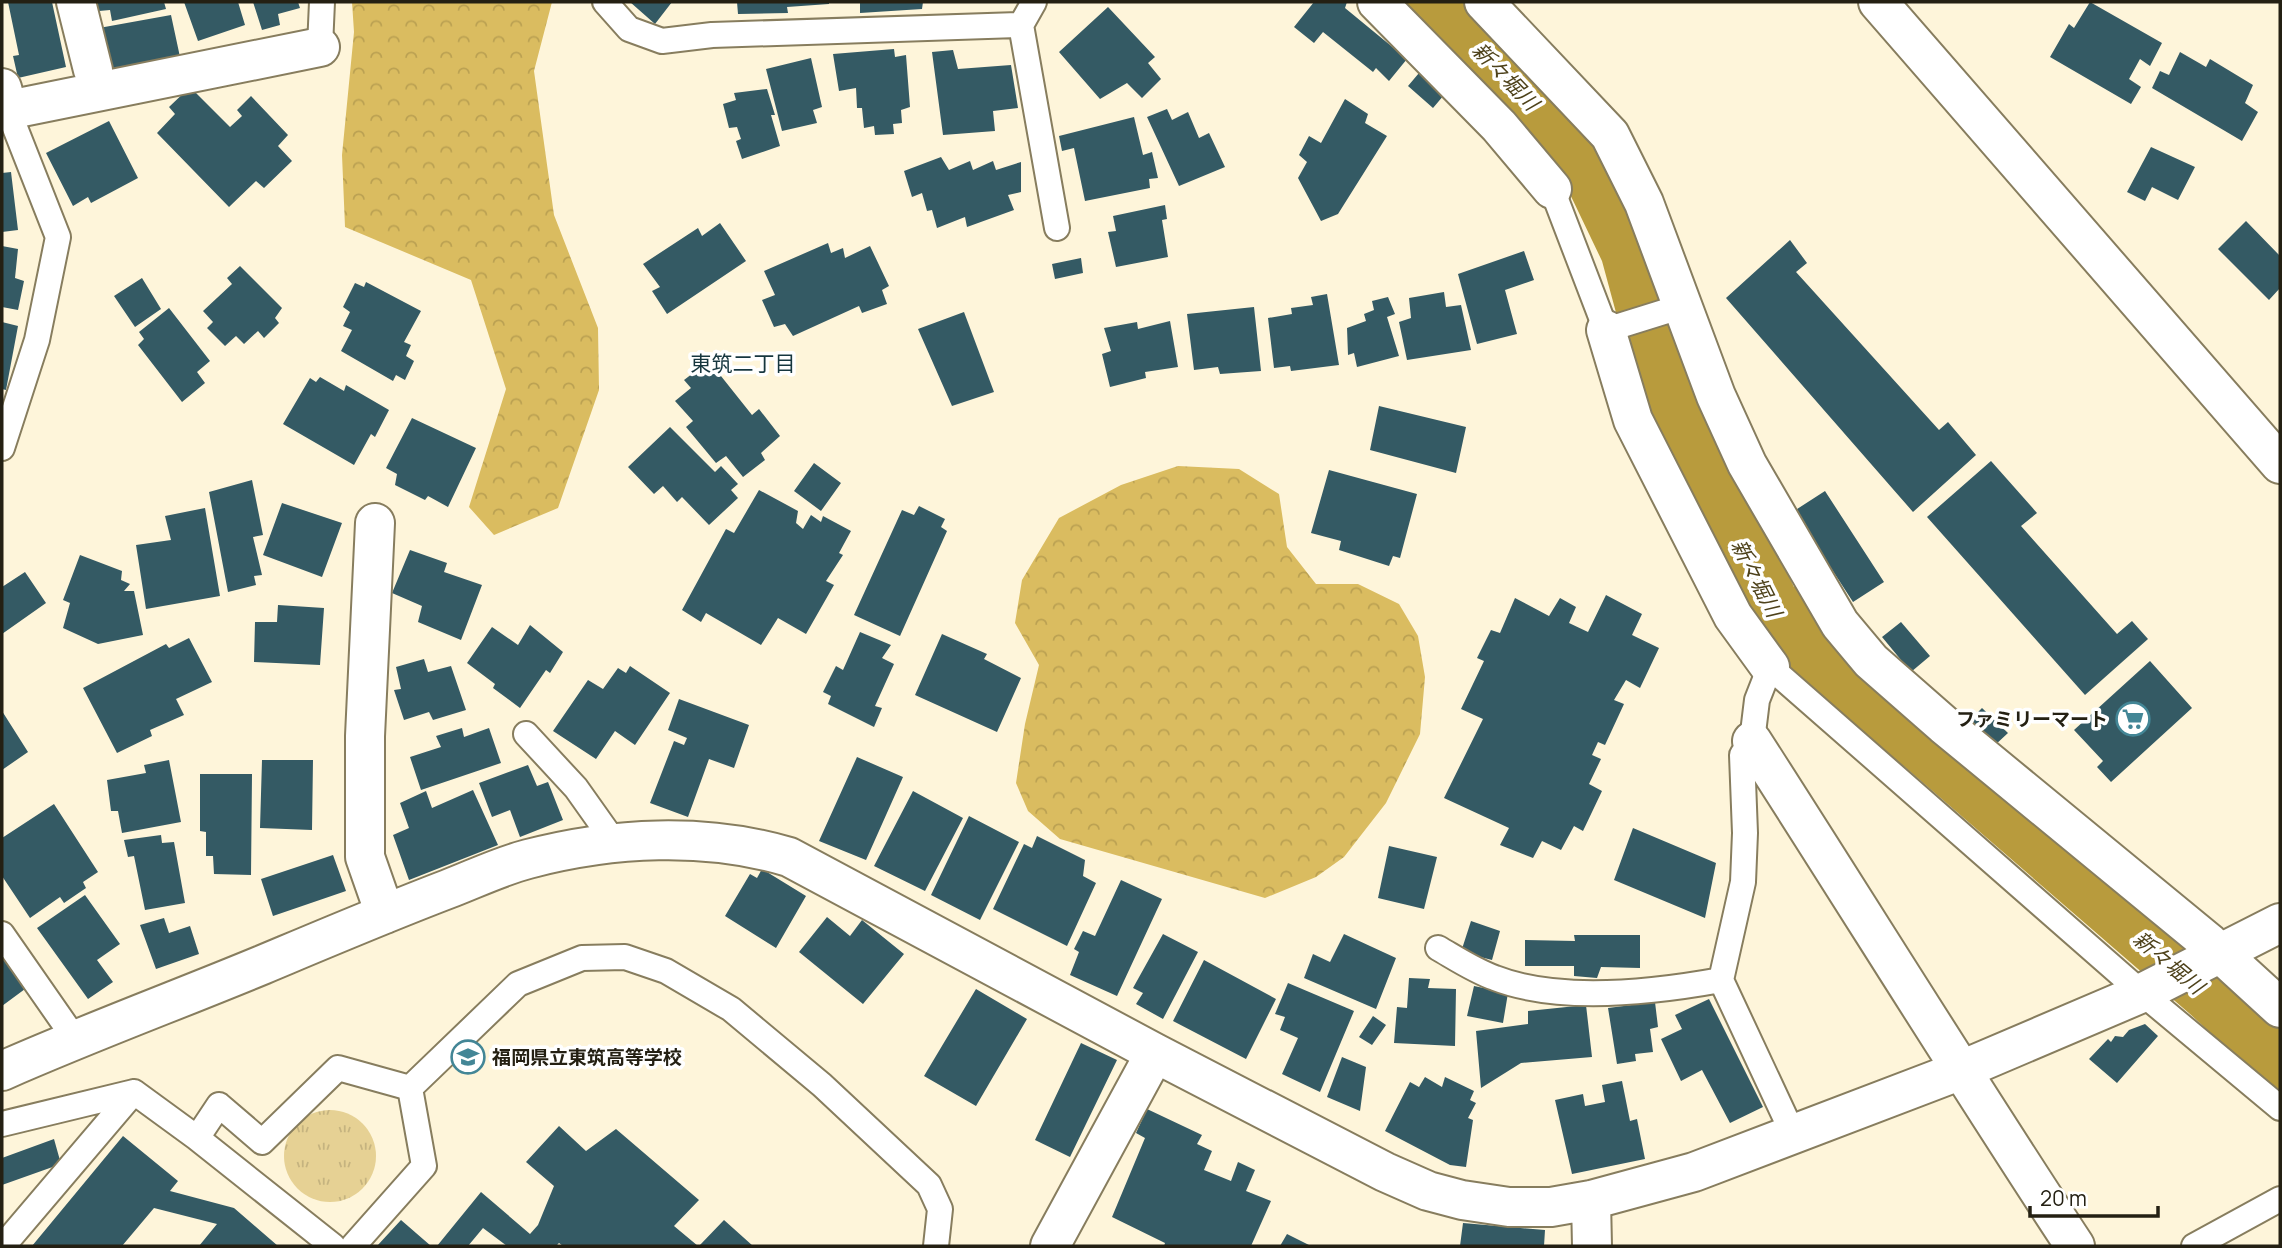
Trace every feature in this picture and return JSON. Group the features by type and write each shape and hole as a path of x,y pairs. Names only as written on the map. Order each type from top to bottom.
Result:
{"street":[{"path":"76,2 93,70"},
{"path":"1377,2 1499,126 1552,189"},
{"path":"1484,2 1610,135 1644,203 1716,396 1747,464 1840,624 1871,661 1944,726 2280,1008"},
{"path":"1878,2 2280,464"},
{"path":"5,99 320,47"},
{"path":"1606,330 1633,420 1733,616 1770,667"},
{"path":"375,523 365,736 365,857 385,914"},
{"path":"1752,741 1913,993 1959,1071 2075,1246"},
{"path":"2,1071 75,1039 527,859 615,843 717,842 754,847 789,857 1155,1053 1385,1172 1428,1191 1462,1200 1509,1207 1551,1207 1591,1200 1694,1171 1959,1071 2148,990 2280,923"},
{"path":"1050,1246 1155,1053"},
{"path":"1591,1200 1592,1246"}],"lane":[{"path":"320,47 321,2"},
{"path":"605,2 629,29 662,40 712,35 1021,25"},
{"path":"1034,2 1021,25 1056,228"},
{"path":"2,448 37,340 58,237 5,99"},
{"path":"1552,189 1606,330 1683,306"},
{"path":"1793,1134 1721,980 1743,882 1745,833 1742,755 1752,741 1758,700 1770,667 2148,990 2280,1108"},
{"path":"526,734 576,788 615,843"},
{"path":"2,934 75,1039"},
{"path":"1438,948 1497,979 1558,991 1638,991 1677,988 1721,980"},
{"path":"410,1088 518,985 582,958 625,957 667,971 731,1009 822,1085 929,1185 940,1209 936,1246"},
{"path":"197,1138 219,1105 262,1142 338,1068 410,1088"},
{"path":"353,1246 424,1166 410,1088"},
{"path":"3,1246 134,1092"},
{"path":"2,1124 134,1092 197,1138 333,1246"},
{"path":"2194,1246 2280,1199"}],"green space":[{"path":"352,2 552,2 534,71 554,215 598,328 599,390 558,508 494,535 469,507 506,389 471,280 345,227 342,155 354,32"},
{"path":"1178,466 1239,469 1279,494 1287,547 1316,584 1358,584 1399,604 1418,636 1425,677 1420,734 1386,803 1344,857 1316,877 1265,898 1060,839 1028,811 1016,783 1025,724 1039,665 1015,623 1022,580 1059,518 1121,485"},
{"path":"330,1110 347,1114 362,1124 372,1139 376,1156 372,1173 362,1188 347,1198 330,1202 313,1198 298,1188 288,1173 284,1156 288,1139 298,1124 313,1114"}],"water":[{"name":"新々堀川","path":"1395,2 1468,2 1581,119 1630,198 1656,293 1794,587 1801,584 2280,1022 2280,1097 2190,1014 1791,672 1754,623 1666,460 1621,331 1602,261 1568,190"}],"building":[{"path":"8,2 52,2 66,67 18,78 13,56 19,55"},
{"path":"97,2 164,2 166,9 112,21 110,10 99,11"},
{"path":"184,2 238,2 245,25 198,41"},
{"path":"253,2 298,2 300,8 278,14 280,25 262,30"},
{"path":"630,2 672,2 655,24"},
{"path":"737,2 829,4 787,7 788,13 738,14"},
{"path":"860,2 923,2 922,9 860,13"},
{"path":"1314,2 1347,2 1345,8 1407,59 1389,81 1376,68 1373,72 1323,32 1314,43 1294,27"},
{"path":"2090,2 2162,43 2150,66 2140,59 2129,79 2141,87 2131,104 2050,57 2069,24 2074,28"},
{"path":"1108,7 1155,57 1148,63 1161,79 1142,98 1127,83 1100,99 1059,52"},
{"path":"171,15 180,57 108,71 99,28"},
{"path":"894,49 895,57 906,55 910,107 901,110 902,123 893,124 894,134 875,135 874,126 864,128 862,108 857,108 856,88 839,91 833,54"},
{"path":"953,50 958,69 1011,65 1018,108 993,111 995,131 943,135 932,52"},
{"path":"2180,52 2206,67 2210,59 2253,85 2245,103 2258,112 2242,141 2152,88 2160,71 2169,75"},
{"path":"811,58 822,107 813,110 817,123 782,131 766,69"},
{"path":"1419,73 1444,95 1433,108 1408,86"},
{"path":"190,87 230,127 242,116 237,110 251,96 288,135 278,146 292,161 264,188 256,181 229,207 157,133 175,114 169,107"},
{"path":"767,89 780,146 742,159 736,141 741,139 737,127 729,128 723,104 736,100 734,93"},
{"path":"1345,99 1368,114 1365,123 1387,136 1338,214 1321,221 1298,178 1307,162 1299,155 1309,136 1321,143"},
{"path":"1167,109 1172,120 1188,112 1199,138 1209,133 1225,167 1179,186 1147,117"},
{"path":"1134,117 1143,155 1152,152 1158,178 1149,179 1150,188 1085,201 1074,148 1062,151 1059,136"},
{"path":"109,121 138,178 91,203 88,197 73,206 46,153"},
{"path":"2151,147 2195,167 2178,200 2152,187 2145,201 2127,192"},
{"path":"941,157 949,170 970,161 973,170 993,161 996,170 1021,162 1021,192 1008,195 1014,210 967,227 965,217 937,228 932,210 927,211 922,193 912,197 904,171"},
{"path":"11,172 18,230 2,232 2,173"},
{"path":"1165,205 1167,219 1162,220 1168,257 1116,267 1108,232 1116,231 1113,216"},
{"path":"2246,221 2280,256 2280,288 2269,300 2218,249"},
{"path":"720,223 746,261 667,314 652,291 660,287 643,264 698,228 702,236"},
{"path":"1790,240 1807,263 1796,272 1939,430 1948,422 1976,455 1913,512 1726,298"},
{"path":"828,243 831,253 843,248 845,258 870,246 889,286 882,290 887,304 862,313 859,306 793,336 785,324 774,327 762,300 775,295 764,271"},
{"path":"2,246 18,249 15,278 24,281 18,310 2,307"},
{"path":"1524,251 1534,280 1505,290 1517,334 1477,344 1458,274"},
{"path":"1081,258 1083,273 1055,279 1052,264"},
{"path":"240,266 282,308 275,318 279,323 264,338 258,331 244,344 236,336 225,346 207,328 213,322 203,311 232,284 227,278"},
{"path":"142,278 161,309 135,327 114,296"},
{"path":"366,282 421,311 404,342 411,345 406,356 414,361 405,380 396,375 393,381 341,351 352,330 343,326 350,312 343,307 355,283 364,287"},
{"path":"1444,292 1446,307 1461,305 1471,350 1407,360 1399,322 1411,318 1409,298"},
{"path":"1327,294 1339,365 1291,371 1290,366 1274,368 1268,318 1292,314 1291,308 1313,305 1311,297"},
{"path":"1388,297 1395,314 1387,317 1399,356 1357,367 1354,353 1348,355 1347,328 1366,321 1364,314 1374,310 1372,301"},
{"path":"1254,307 1261,371 1220,374 1218,367 1194,370 1187,314"},
{"path":"169,308 210,361 197,372 205,383 182,402 138,345 144,339 139,332"},
{"path":"964,312 994,392 952,406 918,329"},
{"path":"1170,321 1178,367 1145,372 1146,378 1110,387 1102,354 1111,351 1104,328 1137,322 1138,329"},
{"path":"2,322 18,326 6,390 2,389"},
{"path":"709,361 752,415 759,409 780,436 761,453 765,460 743,477 726,456 716,463 686,427 693,421 675,401 691,388 684,380"},
{"path":"320,377 344,391 346,385 389,410 375,437 371,434 354,465 283,424 310,378 316,382"},
{"path":"1379,406 1466,427 1456,473 1370,450"},
{"path":"412,418 476,448 448,507 428,496 425,500 395,485 397,474 386,468"},
{"path":"670,427 715,472 721,466 738,484 731,490 738,498 709,525 682,497 677,502 663,486 654,494 628,467"},
{"path":"1991,461 2037,513 2021,526 2117,634 2132,621 2148,639 2085,695 1927,517"},
{"path":"814,463 841,483 821,511 794,491"},
{"path":"1329,470 1417,494 1400,558 1393,556 1389,566 1339,550 1341,541 1311,533"},
{"path":"252,480 263,535 253,537 262,575 254,576 256,585 228,592 209,492"},
{"path":"759,490 798,511 796,523 803,529 811,515 821,522 823,516 851,531 839,553 843,555 826,581 834,585 806,634 778,618 761,645 706,613 701,622 682,610 726,529 734,533"},
{"path":"1825,491 1884,582 1853,602 1794,511"},
{"path":"282,503 342,523 322,577 263,555"},
{"path":"919,506 945,519 941,527 947,531 900,636 854,615 902,510 914,515"},
{"path":"205,508 220,596 146,609 136,545 171,540 165,516"},
{"path":"410,550 447,563 444,572 482,585 461,640 418,622 422,606 392,593"},
{"path":"80,555 122,571 121,580 130,584 124,591 134,591 143,635 98,644 63,628 70,603 63,600"},
{"path":"25,572 46,603 2,634 2,587"},
{"path":"1606,595 1642,614 1632,635 1659,648 1640,688 1626,680 1614,700 1624,704 1605,745 1598,742 1592,755 1601,759 1589,784 1602,791 1583,831 1574,826 1561,850 1542,841 1533,858 1500,845 1509,828 1444,798 1483,719 1461,709 1484,661 1477,658 1491,630 1500,633 1515,598 1549,616 1560,598 1576,607 1569,623 1588,632"},
{"path":"278,605 324,608 320,665 254,662 255,622 277,622"},
{"path":"1901,622 1930,656 1911,672 1882,637"},
{"path":"530,625 563,652 550,673 546,670 520,708 493,688 495,684 467,663 492,627 518,645"},
{"path":"860,632 891,645 882,658 894,664 875,706 882,708 874,727 828,704 831,696 823,692 836,666 843,670"},
{"path":"942,634 987,654 984,659 1021,678 997,732 915,695"},
{"path":"189,638 212,682 176,699 184,715 150,730 152,736 117,753 83,688 166,644 169,648"},
{"path":"424,659 428,672 451,666 466,710 433,720 429,712 404,720 394,690 401,689 396,667"},
{"name":"ファミリーマート","path":"2150,661 2192,708 2111,782 2097,767 2103,761 2074,730"},
{"path":"630,666 670,693 635,745 615,731 596,759 553,731 588,680 603,689 618,668 626,673"},
{"path":"679,699 749,725 734,768 709,759 688,817 650,803 674,741 684,745 687,738 668,730"},
{"path":"1982,708 2008,733 1994,746 1969,721"},
{"path":"2,711 28,752 2,770"},
{"path":"462,728 464,737 489,728 501,763 421,790 410,757 441,747 436,736"},
{"path":"857,757 903,777 866,860 819,841"},
{"path":"169,760 181,822 122,833 118,811 111,811 107,780 146,773 144,765"},
{"path":"262,760 313,760 312,830 260,828"},
{"path":"528,765 537,786 548,782 563,820 520,837 510,810 492,817 479,783"},
{"path":"200,774 252,774 251,875 214,874 213,856 206,856 206,832 200,831"},
{"path":"473,790 498,845 409,880 393,835 409,828 400,803 426,791 432,808"},
{"path":"913,791 963,818 925,891 874,866"},
{"path":"54,804 98,872 83,882 86,888 64,903 60,897 30,918 2,876 2,838"},
{"path":"969,816 1019,842 980,920 931,895"},
{"path":"1633,828 1716,863 1705,918 1614,880"},
{"path":"161,835 162,843 174,842 185,903 145,910 134,856 128,857 124,840"},
{"path":"1037,836 1085,860 1083,876 1096,883 1067,946 993,909 1024,844 1032,848"},
{"path":"1389,846 1437,857 1424,909 1378,898"},
{"path":"333,855 346,891 273,916 261,879"},
{"path":"762,869 806,896 776,948 725,916 750,874 757,878"},
{"path":"1121,880 1162,899 1117,996 1070,975 1079,952 1074,949 1083,931 1095,936"},
{"path":"85,895 120,944 97,960 113,982 88,999 37,928"},
{"path":"827,917 850,936 862,920 904,954 863,1004 799,952"},
{"path":"164,918 169,933 190,926 199,954 156,969 140,925"},
{"path":"1471,921 1500,931 1492,960 1461,952"},
{"path":"1163,934 1198,952 1163,1019 1136,1004 1143,993 1133,988"},
{"path":"1344,934 1396,958 1376,1009 1304,978 1313,954 1330,962"},
{"path":"1574,935 1640,935 1640,968 1601,967 1597,978 1574,976 1574,966 1525,966 1525,940 1575,941"},
{"path":"2,957 25,989 2,1006"},
{"path":"1204,960 1276,999 1246,1059 1173,1021"},
{"path":"1409,978 1430,979 1428,988 1456,989 1455,1046 1394,1043 1397,1007 1407,1008"},
{"path":"1288,983 1354,1011 1320,1092 1282,1074 1298,1038 1280,1030 1285,1017 1275,1014"},
{"path":"1474,986 1508,993 1503,1023 1467,1016"},
{"path":"976,989 1027,1019 976,1106 924,1076"},
{"path":"1709,999 1763,1107 1730,1123 1702,1070 1681,1081 1661,1039 1682,1029 1675,1015"},
{"path":"1655,1002 1658,1027 1650,1029 1653,1052 1635,1054 1636,1061 1617,1064 1608,1008"},
{"path":"1586,1005 1592,1057 1521,1063 1481,1088 1476,1031 1528,1024 1528,1011"},
{"path":"1373,1016 1386,1025 1372,1045 1359,1037"},
{"path":"2145,1024 2158,1036 2117,1083 2089,1059 2108,1039 2111,1042 2115,1036 2123,1037 2129,1030"},
{"path":"1081,1043 1117,1060 1070,1157 1035,1140"},
{"path":"1342,1057 1366,1067 1360,1111 1327,1097"},
{"path":"1425,1077 1442,1087 1445,1077 1474,1091 1470,1100 1476,1103 1468,1118 1473,1120 1466,1167 1450,1165 1385,1131 1410,1082 1419,1087"},
{"path":"1622,1081 1630,1121 1637,1119 1645,1159 1572,1174 1555,1100 1583,1094 1585,1106 1605,1102 1602,1085"},
{"path":"1147,1109 1202,1135 1197,1144 1212,1151 1204,1170 1231,1181 1238,1162 1255,1170 1246,1191 1271,1201 1251,1246 1164,1246 1165,1243 1112,1217 1145,1138 1136,1133"},
{"path":"559,1126 586,1151 616,1129 699,1200 674,1226 698,1246 563,1246 559,1243 556,1246 507,1246 483,1228 468,1246 437,1246 481,1192 530,1234 538,1225 554,1186 526,1162"},
{"path":"123,1136 178,1181 170,1191 234,1208 278,1246 199,1246 217,1224 154,1208 122,1246 32,1246"},
{"path":"54,1139 61,1164 2,1185 2,1158"},
{"path":"401,1220 431,1246 377,1246"},
{"path":"724,1220 753,1246 699,1246"},
{"path":"1463,1223 1545,1230 1544,1246 1460,1246"},
{"path":"1287,1234 1311,1246 1280,1246"}],"place":[{"name":"ファミリーマート","path":"2133,719"},
{"name":"福岡県立東筑高等学校","path":"468,1057"}],"district":[{"name":"東筑二丁目","path":"743,363"}]}
